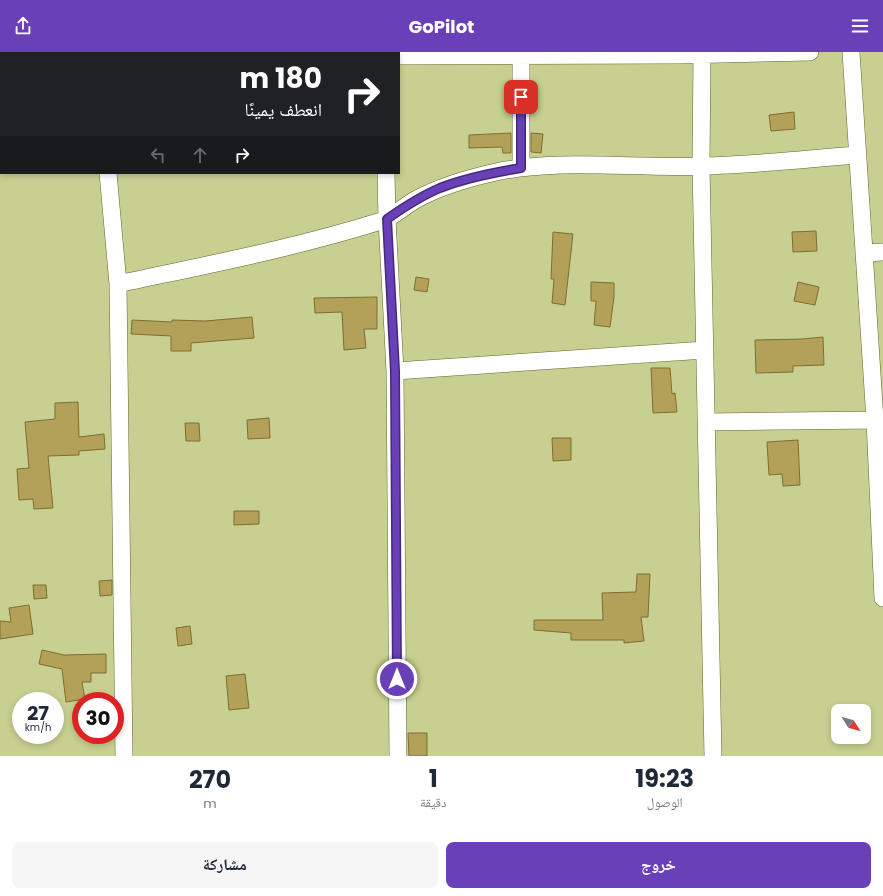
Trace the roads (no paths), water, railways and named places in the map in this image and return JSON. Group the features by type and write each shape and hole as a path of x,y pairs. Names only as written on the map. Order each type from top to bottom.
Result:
{"street":[{"path":"400,56 521,53 702,54 810,52"},
{"path":"851,52 875,420 881,525 883,598"},
{"path":"521,53 521,168"},
{"path":"702,54 701,166 713,756"},
{"path":"118,284 314,241 387,219 416,200 442,188 495,172 550,165 701,166 857,155"},
{"path":"108,174 118,284 124,756"},
{"path":"386,174 395,371 398,756"},
{"path":"865,253 883,252"},
{"path":"395,371 705,350"},
{"path":"707,422 875,420"}]}
